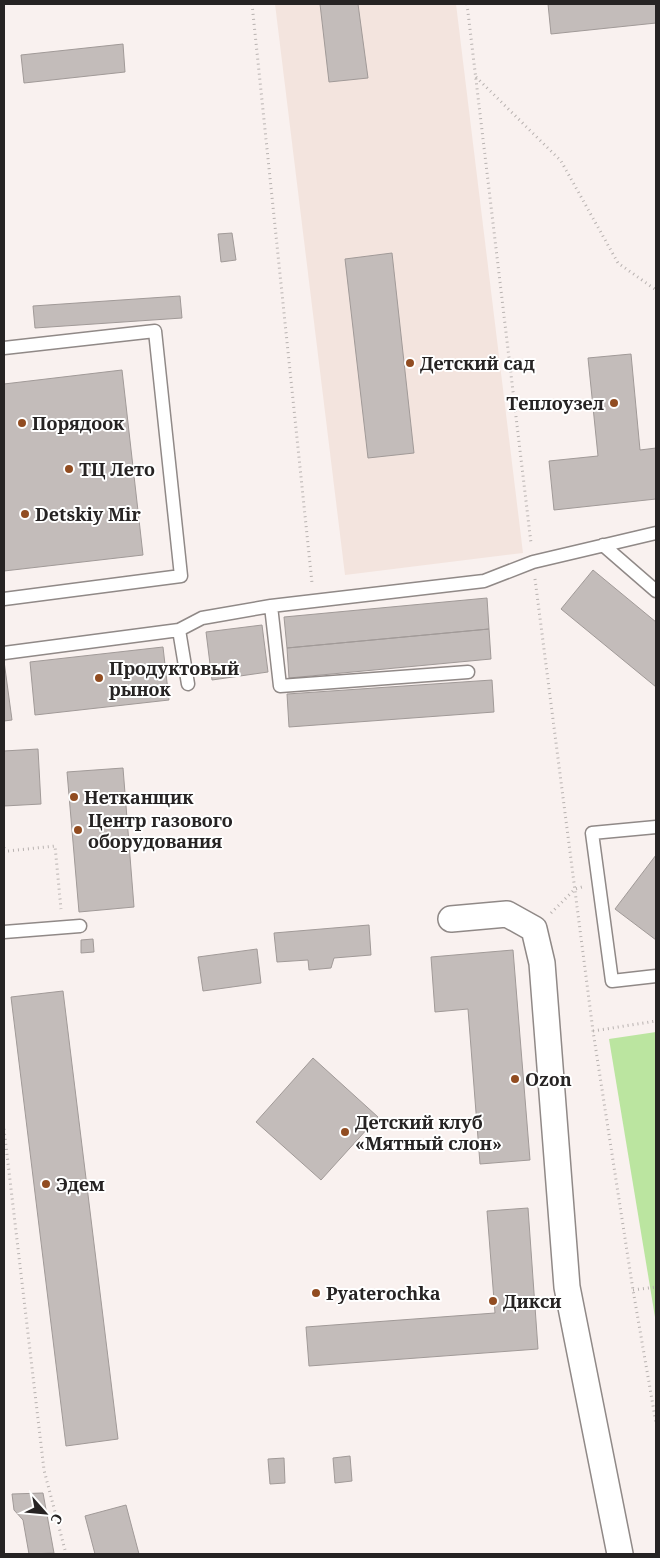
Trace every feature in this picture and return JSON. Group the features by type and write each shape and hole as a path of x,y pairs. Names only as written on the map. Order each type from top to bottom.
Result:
{"street":[{"path":"451,919 506,914 534,929 542,963 567,1287 620,1554"}],"lane":[{"path":"4,348 155,331 181,576 4,599"},
{"path":"4,653 179,630 202,618 271,606 484,581 533,562 656,533"},
{"path":"603,545 656,591"},
{"path":"271,606 280,686 468,672"},
{"path":"179,630 188,684"},
{"path":"656,827 592,833 612,981 656,976"},
{"path":"4,932 80,926"}],"path":[{"path":"252,4 314,601"},
{"path":"467,4 533,562 593,1030 633,1290 656,1422"},
{"path":"476,76 561,161 618,264 656,290"},
{"path":"4,848 8,851 55,846 63,927"},
{"path":"534,929 575,889"},
{"path":"593,1030 656,1021"},
{"path":"4,1129 44,1470 66,1554"},
{"path":"633,1290 656,1287"}],"shaded area":[{"name":"Детский сад","path":"275,4 456,4 523,553 345,575"}],"green space":[{"path":"656,1032 656,1323 609,1039"}],"building":[{"path":"320,4 358,4 368,78 329,82"},
{"path":"548,4 656,4 656,23 551,34"},
{"path":"123,44 125,72 24,83 21,55"},
{"path":"232,233 236,260 221,262 218,234"},
{"path":"392,253 414,453 368,458 345,259"},
{"path":"180,296 182,318 35,328 33,306"},
{"name":"Теплоузел","path":"631,354 640,450 656,448 656,499 554,510 549,461 598,456 588,358"},
{"name":"ТЦ Лето","path":"122,370 143,555 4,571 4,384"},
{"path":"593,570 656,622 656,687 561,609"},
{"path":"487,598 489,629 287,648 284,617"},
{"path":"262,625 268,672 212,680 206,632"},
{"path":"489,629 491,659 289,678 287,648"},
{"name":"Продуктовый рынок","path":"163,647 169,700 35,715 30,662"},
{"path":"4,661 12,720 4,721"},
{"path":"492,680 494,712 289,727 287,694"},
{"path":"38,749 41,804 4,806 4,751"},
{"path":"123,768 134,907 79,912 67,772"},
{"path":"656,855 656,940 615,909"},
{"path":"369,925 371,955 334,958 331,968 309,970 308,960 277,962 274,933"},
{"path":"93,939 94,952 81,953 81,940"},
{"path":"257,949 261,983 203,991 198,957"},
{"path":"513,950 530,1160 480,1164 468,1009 435,1012 431,957"},
{"path":"63,991 118,1439 66,1446 11,997"},
{"path":"313,1058 378,1117 321,1180 256,1122"},
{"path":"528,1208 538,1349 309,1366 306,1327 495,1313 487,1211"},
{"path":"350,1456 352,1481 335,1483 333,1458"},
{"path":"284,1458 285,1483 270,1484 268,1459"},
{"path":"43,1493 54,1553 29,1554 23,1520 14,1510 12,1494"},
{"path":"126,1505 139,1554 95,1554 85,1516"}],"place":[{"name":"Детский сад","path":"410,363"},
{"name":"Теплоузел","path":"614,403"},
{"name":"Порядоок","path":"22,423"},
{"name":"ТЦ Лето","path":"69,469"},
{"name":"Detskiy Mir","path":"25,514"},
{"name":"Продуктовый рынок","path":"99,678"},
{"name":"Нетканщик","path":"74,797"},
{"name":"Центр газового оборудования","path":"78,830"},
{"name":"Ozon","path":"515,1079"},
{"name":"Детский клуб «Мятный слон»","path":"345,1132"},
{"name":"Эдем","path":"46,1184"},
{"name":"Pyaterochka","path":"316,1293"},
{"name":"Дикси","path":"493,1301"}]}
